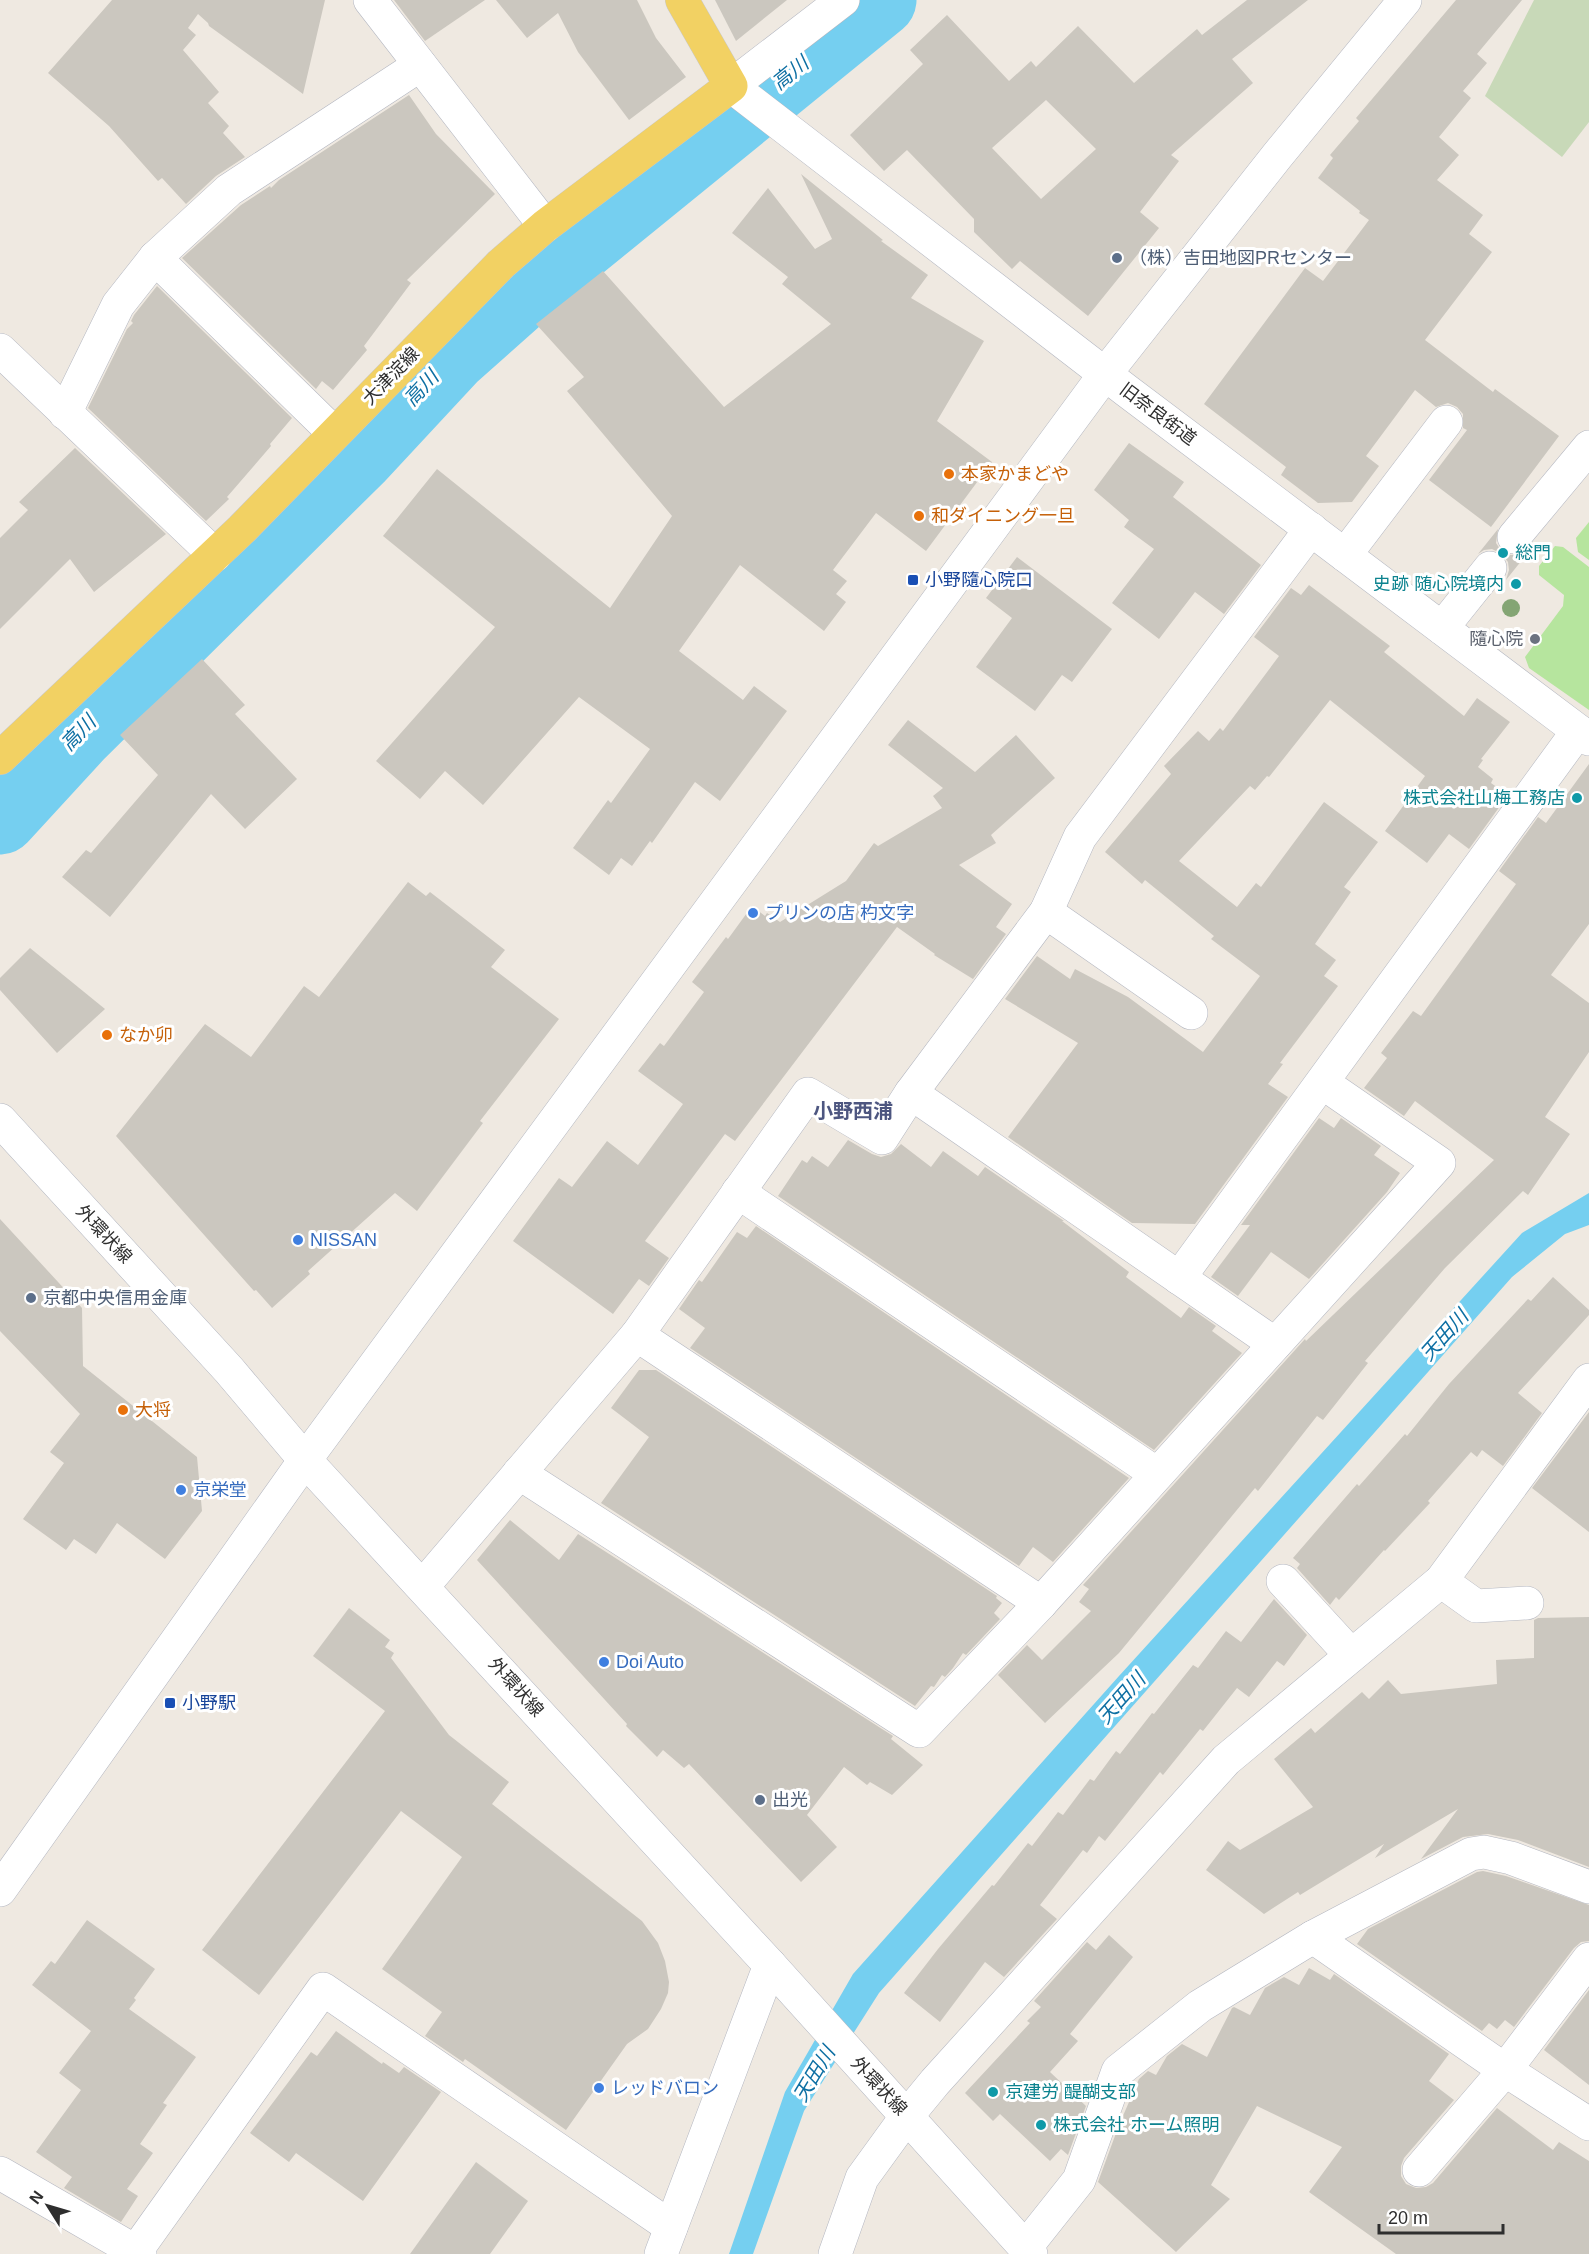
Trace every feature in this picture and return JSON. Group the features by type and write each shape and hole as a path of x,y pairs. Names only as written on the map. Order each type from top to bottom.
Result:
{"main road":[{"path":"682,0 737,90"},
{"name":"大津淀線","path":"0,758 215,555 501,264 545,226 737,90"}],"street":[{"path":"370,0 545,226"},
{"path":"737,90 843,0"},
{"path":"0,1890 305,1460 1105,374 1277,156 1405,0"},
{"path":"65,413 118,305 155,258 229,190 420,65"},
{"name":"旧奈良街道","path":"737,90 1105,374 1584,735"},
{"path":"155,258 334,434"},
{"path":"0,350 215,555"},
{"path":"1345,555 1446,422"},
{"path":"1514,537 1589,447"},
{"path":"423,1586 637,1335 808,1094 882,1138 911,1093 1046,912 1080,837 1311,529"},
{"path":"1442,628 1490,568"},
{"path":"1179,1278 1584,735"},
{"path":"1046,912 1191,1013"},
{"path":"519,1473 919,1731 1041,1603 1439,1163 1323,1083"},
{"path":"911,1093 1275,1344"},
{"name":"外環状線","path":"0,1120 229,1370 305,1460 770,1965 1028,2251"},
{"path":"738,1192 1157,1474"},
{"path":"637,1335 1041,1603"},
{"path":"835,2254 861,2178 907,2116 1226,1760 1441,1581 1589,1380"},
{"path":"1283,1581 1351,1655"},
{"path":"1441,1581 1476,1606 1527,1603"},
{"path":"1028,2251 1079,2180 1118,2071 1200,2006 1313,1937 1471,1854 1484,1852 1511,1858 1589,1887"},
{"path":"1313,1937 1505,2070 1589,2124"},
{"path":"1419,2170 1505,2070 1589,1959"},
{"path":"0,2173 138,2253 323,1989 666,2240 770,1965"}],"green space":[{"path":"1534,0 1589,0 1589,122 1562,157 1485,96"},
{"path":"1589,522 1589,560 1578,552 1576,538"},
{"path":"1555,546 1563,547 1589,567 1589,710 1529,668 1525,657 1563,606 1564,595 1539,575 1539,566"}],"water":[{"name":"天田川","path":"1589,1193 1589,1225 1565,1234 1512,1277 879,1993 804,2111 753,2254 729,2254 785,2092 853,1974 1119,1676 1522,1233"}],"building":[{"path":"112,0 325,0 303,94 209,26 198,14 188,28 196,35 183,50 219,92 208,103 229,126 223,133 245,157 216,176 186,204 162,178 158,181 109,126 48,73"},
{"path":"394,0 485,0 425,41"},
{"path":"496,0 637,0 656,38 686,77 629,120 578,52 558,13 527,38"},
{"path":"715,0 787,0 736,41"},
{"path":"1247,0 1308,0 1232,59 1253,83 1171,155 1179,161 1140,212 1159,228 1088,316 1020,261 1012,269 974,232 974,219 907,150 884,171 850,135 923,64 910,50 947,15 1009,81 1031,61 1036,67 1078,26 1134,83 1197,29 1202,35","holes":["1046,100 1096,149 1041,199 992,148"]},
{"path":"1456,0 1522,0 1477,54 1487,63 1463,91 1471,98 1439,137 1459,155 1437,180 1483,215 1469,234 1492,252 1425,340 1493,392 1495,389 1559,436 1491,527 1429,480 1467,430 1463,428 1463,414 1457,407 1448,403 1436,407 1415,390 1366,456 1379,466 1352,502 1318,503 1281,475 1286,467 1204,404 1305,268 1323,281 1369,220 1318,178 1333,158 1330,155 1359,121 1356,118"},
{"path":"409,95 436,134 495,194 407,280 411,283 364,346 367,350 333,390 322,381 316,389 182,258 241,205 270,186 271,188 279,180"},
{"path":"801,174 883,240 881,241 928,275 911,298 984,341 937,421 992,462 926,551 876,513 833,570 847,581 836,594 846,602 824,631 740,565 679,651 743,700 754,686 787,711 720,801 695,782 652,843 650,841 632,866 621,858 609,875 573,848 608,800 611,803 650,749 579,697 483,805 445,771 420,799 376,761 495,627 383,536 437,469 610,608 672,516 567,391 584,377 536,324 603,271 724,407 831,324 782,284 788,277 732,233 768,188 815,249 832,239"},
{"path":"157,286 292,418 227,497 229,499 206,521 88,408 127,329 133,323 131,321 134,315"},
{"path":"1129,443 1184,482 1173,497 1261,565 1224,614 1195,592 1159,639 1112,603 1154,549 1124,527 1129,520 1094,490"},
{"path":"75,448 166,534 94,592 70,559 0,629 0,538 28,510 19,502"},
{"path":"1498,529 1496,543 1502,552 1511,555 1530,550 1506,580 1509,570 1508,562 1502,554 1492,549 1478,554"},
{"path":"1017,557 1112,629 1072,682 1062,675 1035,711 976,667 1012,618 986,598"},
{"path":"1309,585 1390,646 1384,652 1464,716 1477,698 1510,722 1481,759 1483,760 1478,767 1493,779 1491,783 1508,795 1469,849 1449,834 1427,863 1385,831 1425,776 1330,700 1269,777 1267,776 1255,790 1250,786 1179,861 1237,907 1256,883 1261,887 1324,802 1378,842 1344,887 1351,892 1315,944 1336,960 1324,976 1338,986 1280,1063 1283,1064 1268,1084 1288,1097 1195,1224 1132,1223 1008,1137 1078,1043 1005,999 1037,956 1070,979 1075,969 1128,997 1203,1052 1260,976 1211,939 1214,936 1145,880 1142,884 1105,852 1171,774 1164,766 1198,731 1209,741 1220,728 1223,731 1279,656 1254,637 1291,588 1301,595"},
{"path":"202,659 245,705 235,714 297,779 245,829 211,794 110,917 62,877 86,850 91,853 158,775 120,735"},
{"path":"908,720 975,772 1016,735 1055,778 991,835 996,843 959,865 1012,904 996,927 1006,934 973,979 934,955 897,927 735,1141 725,1134 645,1241 669,1258 649,1286 639,1279 613,1314 513,1241 559,1178 572,1187 607,1141 638,1165 683,1104 638,1071 660,1043 664,1046 704,992 692,982 752,906 765,916 767,913 780,922 846,881 874,843 878,846 942,808 933,796 943,788 888,745"},
{"path":"1589,764 1589,924 1551,975 1589,1003 1589,1052 1545,1117 1570,1134 1528,1195 1523,1191 1445,1268 1365,1361 1368,1363 1323,1420 1317,1416 1258,1491 1255,1488 1119,1653 1045,1723 998,1675 1027,1645 1042,1660 1091,1611 1079,1602 1089,1589 1083,1585 1305,1339 1306,1341 1494,1160 1415,1101 1404,1116 1364,1088 1387,1058 1381,1053 1413,1011 1421,1016 1516,884 1499,871 1538,817 1546,823"},
{"name":"NISSAN","path":"408,882 426,896 430,892 505,950 491,967 559,1019 480,1121 483,1123 417,1211 395,1193 308,1271 310,1274 272,1308 256,1290 254,1291 116,1136 205,1024 251,1057 304,986 319,997"},
{"path":"30,948 105,1009 57,1053 0,990 0,978"},
{"path":"1319,1118 1334,1128 1341,1118 1381,1146 1374,1155 1400,1173 1387,1192 1309,1279 1271,1252 1238,1296 1211,1277 1250,1225 1241,1225"},
{"path":"848,1140 881,1157 891,1154 901,1144 931,1167 943,1151 978,1176 985,1167 1064,1221 1062,1221 1129,1272 1126,1277 1181,1318 1189,1307 1216,1326 1212,1331 1242,1353 1154,1450 778,1196 802,1160 807,1163 812,1156 828,1167"},
{"path":"0,1219 82,1308 83,1366 197,1457 202,1511 165,1559 117,1523 96,1554 74,1539 66,1550 23,1519 64,1463 50,1452 80,1414 0,1331"},
{"path":"756,1226 1129,1478 1053,1562 1033,1547 1019,1566 690,1348 705,1328 679,1309 699,1280 702,1282 737,1232 747,1238"},
{"path":"1553,1277 1589,1310 1589,1315 1518,1393 1542,1413 1503,1466 1482,1450 1477,1457 1471,1452 1428,1501 1430,1503 1339,1600 1336,1597 1330,1605 1297,1568 1300,1564 1293,1558 1357,1484 1359,1486 1405,1434 1407,1436 1449,1384 1528,1299 1531,1301"},
{"path":"639,1370 656,1370 997,1596 996,1598 1002,1603 994,1613 1000,1619 966,1655 963,1653 945,1677 942,1675 934,1687 931,1686 915,1706 601,1503 649,1437 611,1408"},
{"path":"1589,1412 1589,1532 1532,1488"},
{"path":"510,1520 559,1560 578,1534 893,1736 891,1739 923,1765 892,1795 870,1782 867,1785 844,1767 807,1815 837,1847 801,1882 689,1764 684,1768 663,1750 657,1757 626,1726 627,1724 477,1560"},
{"path":"1274,1599 1307,1635 1284,1666 1277,1661 1249,1697 1237,1688 1203,1731 1200,1729 1163,1775 1160,1772 1105,1841 1099,1836 1087,1853 1083,1850 1040,1905 1057,1919 1004,1977 985,1962 940,2022 904,1993 938,1949 992,1885 994,1886 1028,1843 1032,1846 1058,1812 1063,1815 1090,1779 1094,1781 1116,1751 1120,1754 1193,1665 1198,1668 1226,1631 1241,1642"},
{"path":"349,1608 390,1640 385,1647 394,1653 391,1658 449,1735 509,1782 492,1804 642,1921 658,1943 665,1961 669,1982 668,1993 661,2009 648,2029 627,2044 566,2130 465,2059 463,2062 425,2036 442,2012 382,1969 462,1857 401,1811 259,1995 202,1950 385,1711 313,1656"},
{"path":"1589,1617 1589,1867 1518,1840 1488,1834 1463,1837 1421,1859 1458,1809 1375,1858 1384,1844 1300,1895 1298,1892 1264,1914 1206,1870 1228,1841 1240,1850 1313,1807 1274,1759 1311,1728 1315,1733 1362,1692 1369,1699 1388,1680 1401,1694 1497,1684 1496,1660 1534,1658 1534,1620"},
{"path":"1483,1871 1506,1876 1589,1905 1589,1941 1581,1942 1574,1948 1514,2027 1505,2020 1497,2029 1489,2023 1482,2031 1357,1944 1368,1929 1477,1872"},
{"path":"87,1920 155,1969 134,1998 136,2000 129,2009 196,2057 163,2103 167,2105 140,2144 153,2153 127,2189 138,2196 121,2222 64,2188 72,2177 36,2152 81,2090 59,2073 91,2031 32,1985 51,1961 55,1964"},
{"path":"1109,1935 1133,1957 1070,2034 1078,2041 1050,2072 1086,2106 1068,2155 1061,2149 1050,2161 1000,2114 993,2121 965,2093 1030,2023 1027,2021 1041,2007 1034,2001 1087,1942 1096,1950"},
{"path":"1309,1968 1330,1980 1334,1974 1449,2054 1429,2081 1454,2100 1404,2158 1401,2176 1406,2184 1416,2188 1426,2187 1433,2183 1497,2108 1553,2150 1559,2142 1589,2161 1589,2254 1396,2254 1309,2192 1342,2147 1257,2106 1211,2185 1230,2199 1176,2252 1098,2182 1139,2079 1148,2071 1156,2075 1167,2056 1182,2044 1207,2057 1232,2008 1250,2015 1265,1988 1284,1977 1299,1985"},
{"path":"1589,1990 1589,2085 1544,2050"},
{"path":"336,2031 382,2064 383,2062 399,2073 404,2067 441,2092 363,2201 296,2153 289,2162 250,2133 311,2052 317,2056"},
{"path":"476,2162 528,2201 490,2254 410,2254"}],"waterway":[{"name":"高川","path":"0,817 78,732 359,454 451,355 541,275 879,0"}],"place":[{"name":"（株）吉田地図PRセンター","path":"1117,258"},
{"name":"本家かまどや","path":"949,474"},
{"name":"和ダイニング一旦","path":"919,516"},
{"name":"総門","path":"1503,553"},
{"name":"小野隨心院口","path":"913,580"},
{"name":"史跡 随心院境内","path":"1516,584"},
{"name":"隨心院","path":"1535,639"},
{"name":"株式会社山梅工務店","path":"1577,798"},
{"name":"プリンの店 杓文字","path":"753,913"},
{"name":"なか卯","path":"107,1035"},
{"name":"NISSAN","path":"298,1240"},
{"name":"京都中央信用金庫","path":"31,1298"},
{"name":"大将","path":"123,1410"},
{"name":"京栄堂","path":"181,1490"},
{"name":"Doi Auto","path":"604,1662"},
{"name":"小野駅","path":"170,1703"},
{"name":"出光","path":"760,1800"},
{"name":"レッドバロン","path":"599,2088"},
{"name":"京建労 醍醐支部","path":"993,2092"},
{"name":"株式会社 ホーム照明","path":"1041,2125"}],"district":[{"name":"小野西浦","path":"853,1111"}]}
